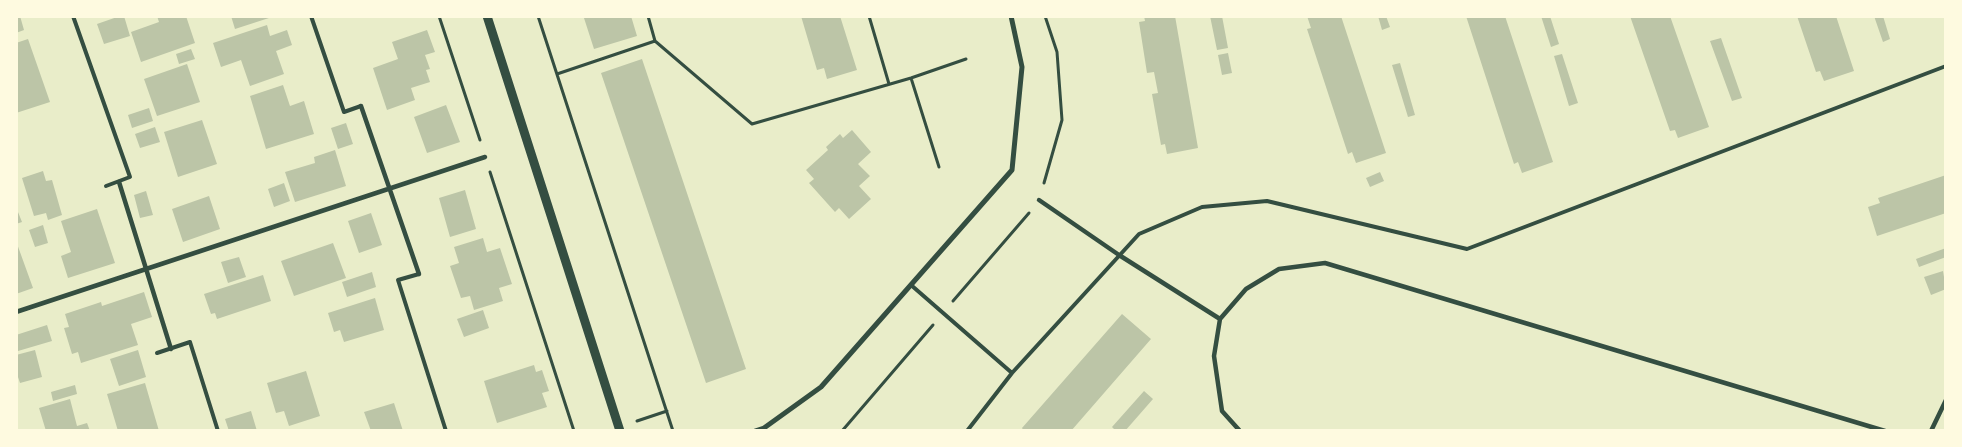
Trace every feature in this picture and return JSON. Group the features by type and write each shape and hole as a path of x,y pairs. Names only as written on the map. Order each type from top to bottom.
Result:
{"street":[{"path":"487,16 620,431"},
{"path":"755,431 764,428 821,387 1012,170 1022,67 1011,16"},
{"path":"361,106 418,274"},
{"path":"16,312 485,157"},
{"path":"119,182 170,349"},
{"path":"1039,200 1119,255 1220,319"},
{"path":"1240,431 1222,411 1214,356 1220,319 1246,289 1279,269 1325,264 1884,431"},
{"path":"1931,431 1946,400"}],"lane":[{"path":"73,16 130,177 106,186"},
{"path":"311,16 344,112 361,106"},
{"path":"967,431 1012,373 1139,234 1202,207 1267,202 1466,249 1946,66"},
{"path":"418,274 398,280 446,431"},
{"path":"911,285 1012,373"},
{"path":"157,353 190,342 218,431"}],"path":[{"path":"439,16 574,431"},
{"path":"538,16 673,431"},
{"path":"648,16 655,41 752,124 911,78 966,59"},
{"path":"869,16 889,84"},
{"path":"950,304 1039,200 1062,120 1057,52 1045,16"},
{"path":"557,74 655,41"},
{"path":"911,78 939,167"},
{"path":"842,431 937,319"}],"building":[{"path":"16,16 20,16 24,30 16,33"},
{"path":"124,16 130,36 104,44 97,24"},
{"path":"157,16 186,16 195,43 141,62 131,32 159,22"},
{"path":"231,16 272,16 272,17 235,29"},
{"path":"589,16 631,16 637,36 594,49 584,18"},
{"path":"801,16 840,16 857,70 827,79 824,68 817,70"},
{"path":"1144,16 1175,16 1198,148 1167,154 1165,144 1161,145 1152,94 1158,93 1154,72 1147,73 1139,22 1145,21"},
{"path":"1210,16 1222,16 1228,48 1217,50"},
{"path":"1307,16 1341,16 1386,153 1356,163 1352,152 1348,154 1307,29 1311,28"},
{"path":"1378,16 1386,16 1390,27 1382,30"},
{"path":"1466,16 1505,16 1553,162 1522,173 1518,162 1514,164"},
{"path":"1541,16 1550,16 1559,44 1551,47"},
{"path":"1630,16 1670,16 1709,127 1678,138 1675,130 1670,131"},
{"path":"1797,16 1836,16 1854,71 1824,81 1820,71 1816,72"},
{"path":"1874,16 1883,16 1890,39 1883,42"},
{"path":"267,25 270,36 287,30 292,45 276,51 284,74 250,86 241,60 221,67 213,43"},
{"path":"427,30 435,52 425,55 430,69 426,70 430,82 411,88 415,100 387,110 373,68 398,59 392,42"},
{"path":"1721,38 1742,98 1732,101 1710,41"},
{"path":"28,39 50,102 16,113 16,43"},
{"path":"191,49 195,59 179,64 176,54"},
{"path":"1228,53 1232,73 1222,75 1218,55"},
{"path":"1562,54 1578,103 1569,106 1554,56"},
{"path":"642,59 746,369 706,383 601,73"},
{"path":"1400,63 1415,115 1408,117 1392,65"},
{"path":"187,64 200,102 157,116 144,79"},
{"path":"283,85 290,106 304,101 314,134 266,149 250,96"},
{"path":"446,105 460,142 427,153 414,117"},
{"path":"149,108 153,121 132,128 128,115"},
{"path":"202,120 217,164 178,177 164,132"},
{"path":"346,123 353,144 338,149 331,128"},
{"path":"155,127 160,142 140,148 135,134"},
{"path":"852,130 871,152 858,164 870,176 859,186 871,199 849,219 839,208 835,212 809,183 814,179 806,170 828,150 826,147 840,134 843,138"},
{"path":"335,150 346,186 295,202 285,172 315,163 314,157"},
{"path":"43,171 46,181 52,180 62,215 48,220 46,213 34,216 22,178"},
{"path":"1380,172 1384,181 1370,187 1366,178"},
{"path":"1946,175 1946,213 1877,236 1868,207 1880,203 1878,198"},
{"path":"284,183 290,201 274,207 268,189"},
{"path":"465,190 476,229 450,237 439,198"},
{"path":"146,191 153,215 140,218 134,195"},
{"path":"209,196 220,229 183,242 172,209"},
{"path":"16,207 22,222 16,224"},
{"path":"97,209 115,263 68,278 61,256 71,252 61,221"},
{"path":"371,213 382,245 359,253 348,221"},
{"path":"43,225 48,243 35,247 29,230"},
{"path":"483,238 487,252 500,248 512,284 499,288 503,301 474,310 470,296 461,298 450,266 459,263 454,247"},
{"path":"16,241 33,288 16,294"},
{"path":"333,243 346,278 294,296 281,261"},
{"path":"1946,248 1946,257 1919,267 1916,259"},
{"path":"239,257 246,277 228,283 221,262"},
{"path":"1943,271 1946,289 1931,295 1924,277"},
{"path":"372,272 376,287 347,297 342,282"},
{"path":"263,275 271,301 217,319 215,313 211,314 204,294"},
{"path":"144,292 152,317 131,324 138,345 81,363 78,352 72,354 64,328 69,327 65,314 101,302 102,306"},
{"path":"375,298 384,330 344,342 340,330 334,332 328,313"},
{"path":"483,310 489,328 464,337 457,319"},
{"path":"1122,314 1151,339 1071,431 1024,431 1022,428"},
{"path":"47,325 52,341 18,351 16,335"},
{"path":"35,350 42,377 20,383 16,371 16,355"},
{"path":"138,350 146,377 119,386 110,359"},
{"path":"534,365 536,372 542,370 549,391 542,393 547,407 497,423 484,381"},
{"path":"306,371 320,416 289,426 284,411 276,413 267,383"},
{"path":"145,383 159,431 118,431 107,394"},
{"path":"75,385 77,394 53,401 51,392"},
{"path":"1144,391 1153,399 1125,431 1116,431 1112,427"},
{"path":"70,399 77,426 87,423 90,431 46,431 39,408"},
{"path":"394,403 403,431 371,431 364,412"},
{"path":"251,411 257,431 229,431 225,419"}]}
